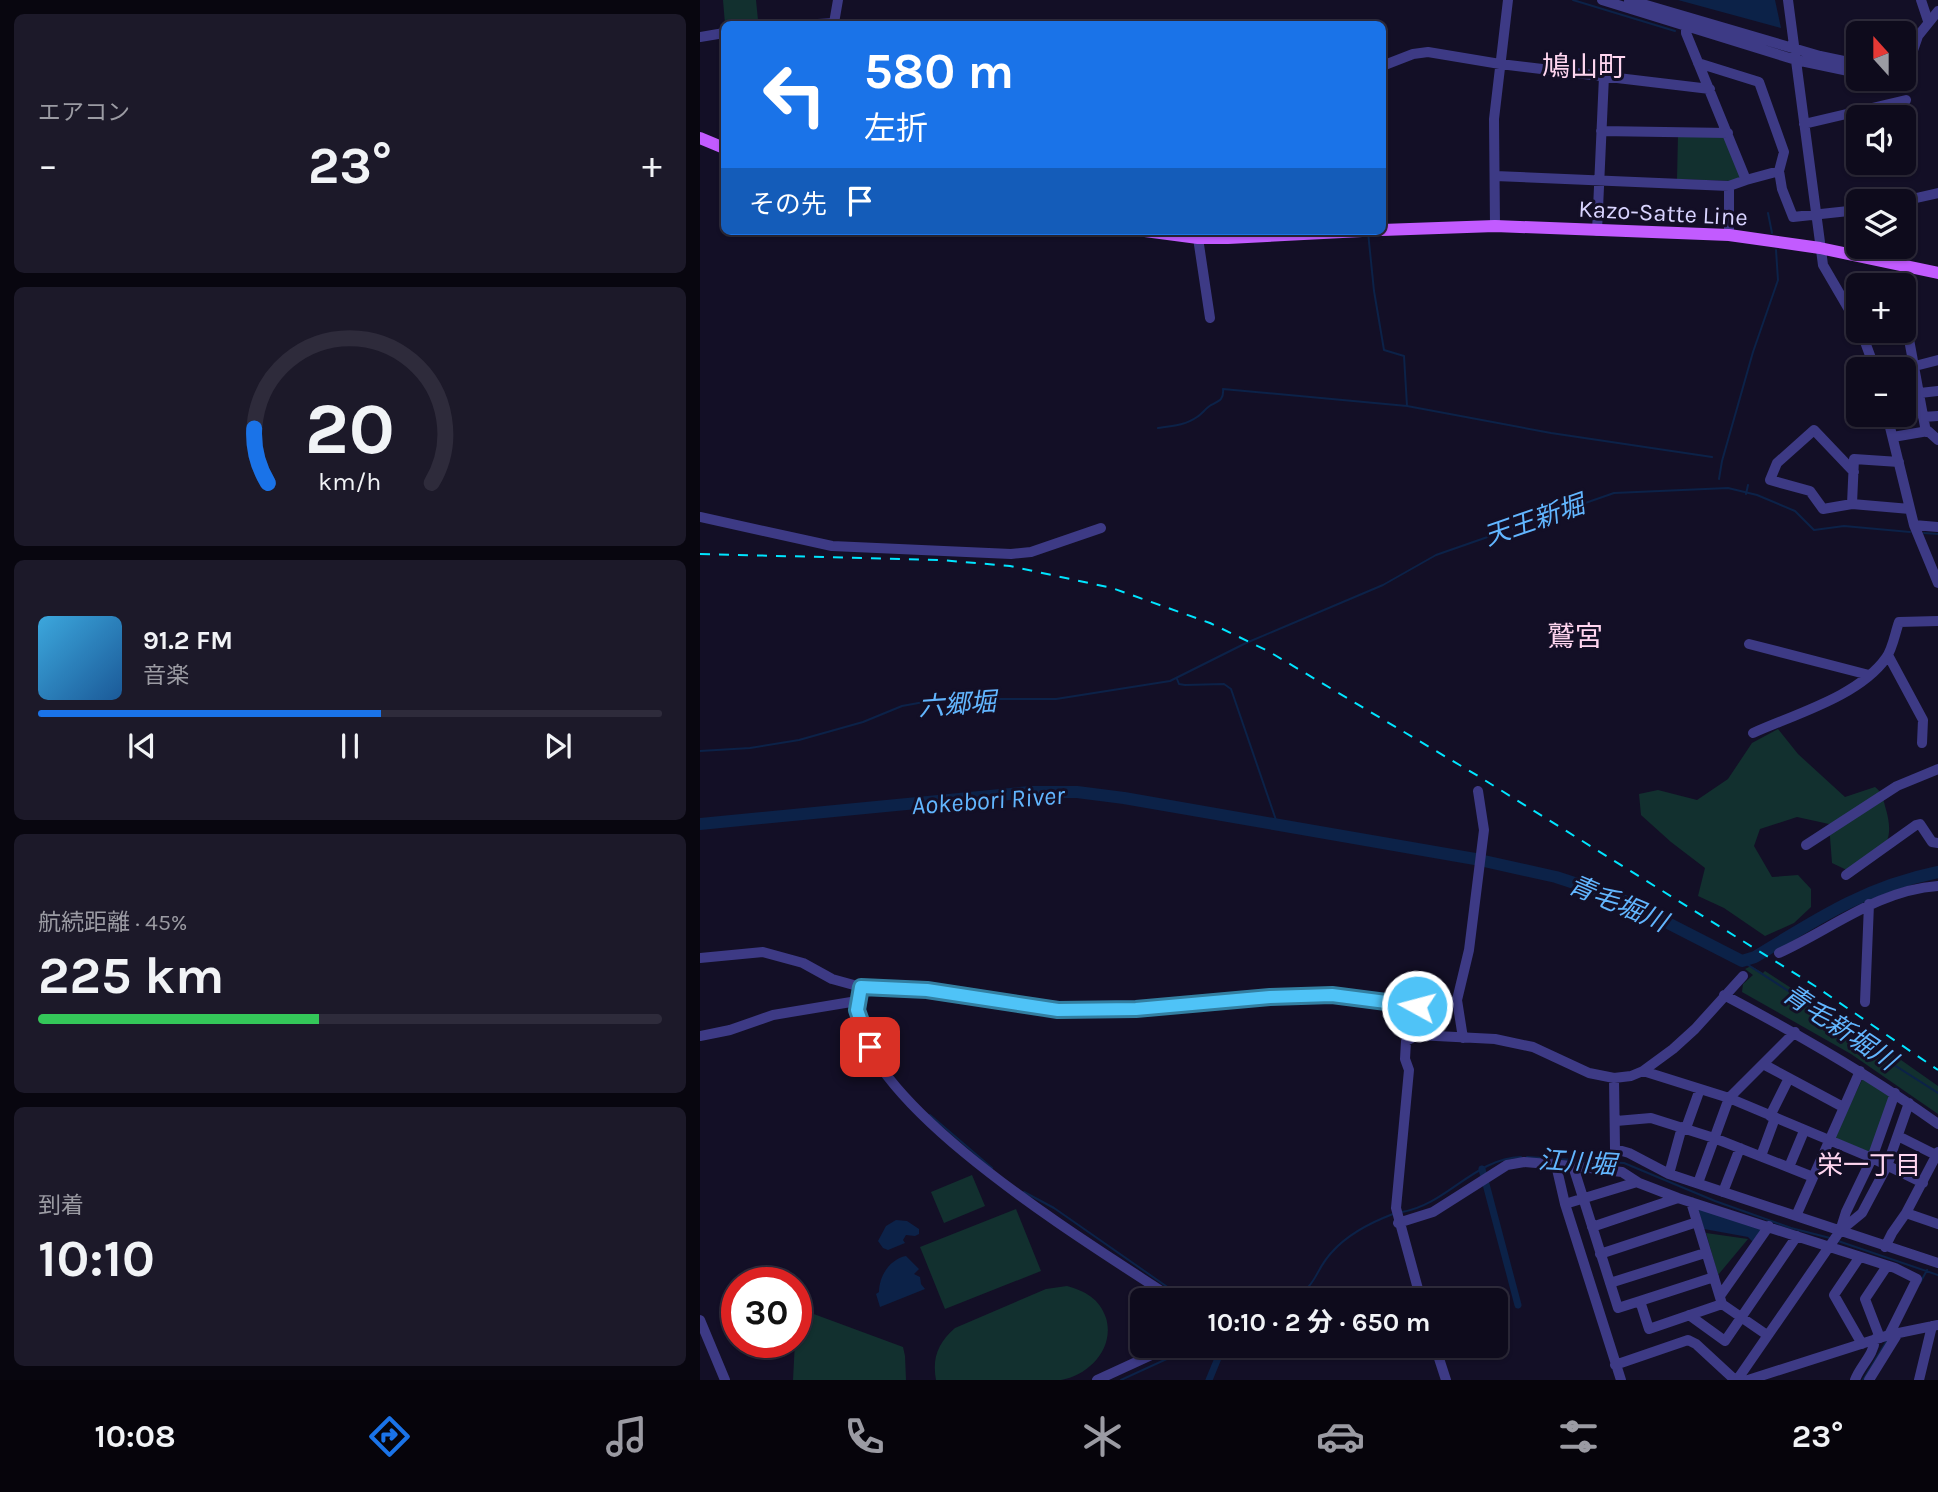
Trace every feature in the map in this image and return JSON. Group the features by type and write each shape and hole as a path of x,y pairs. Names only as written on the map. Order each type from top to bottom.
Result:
{"main road":[{"path":"700,138 721,147"},
{"name":"Kazo-Satte Line","path":"1386,230 1496,226 1729,235 1819,248 1938,273"},
{"path":"1179,235 1198,238 1268,235"}],"street":[{"path":"834,21 838,0"},
{"path":"1496,226 1494,120 1508,0"},
{"path":"1602,0 1846,70"},
{"path":"1629,0 1686,22"},
{"path":"1788,0 1819,248 1826,272 1846,302"},
{"path":"1921,0 1928,21"},
{"path":"1916,39 1938,10"},
{"path":"1686,22 1698,63 1746,180"},
{"path":"700,37 721,34"},
{"path":"1386,64 1413,54 1428,52 1500,64 1710,89"},
{"path":"1796,54 1846,62"},
{"path":"1698,63 1759,82 1784,152 1779,171 1782,189 1793,218 1846,212"},
{"path":"1597,231 1604,76"},
{"path":"1804,124 1906,100"},
{"path":"1601,131 1728,133"},
{"path":"1494,176 1729,186 1779,171"},
{"path":"1729,186 1729,235"},
{"path":"1916,198 1938,193"},
{"path":"1198,238 1210,318"},
{"path":"1916,366 1938,360"},
{"path":"1916,371 1926,432"},
{"path":"1920,393 1938,391"},
{"path":"1923,417 1938,416"},
{"path":"1890,427 1914,525 1938,583"},
{"path":"1854,472 1814,430 1777,463 1770,480 1810,491 1824,509 1852,504 1910,509"},
{"path":"1893,437 1926,432 1938,440"},
{"path":"1852,504 1854,459 1899,461"},
{"path":"700,517 832,546 1011,554 1031,552 1101,528"},
{"path":"1914,525 1938,527"},
{"path":"1753,733 1844,694 1869,675 1888,655 1899,622 1938,621"},
{"path":"1749,645 1869,675"},
{"path":"1888,655 1923,720 1922,743"},
{"path":"1806,845 1897,786 1938,769"},
{"path":"1463,1038 1457,1000 1469,950 1484,826 1478,791"},
{"path":"1846,875 1916,825 1920,824 1932,842 1938,843"},
{"path":"1779,953 1810,940 1870,904 1898,894 1938,886"},
{"path":"1865,1002 1870,904"},
{"path":"700,958 763,952 803,963 832,979 861,987 927,990 1058,1010 1136,1009 1270,997 1332,995 1417,1006 1417,1035"},
{"path":"1418,1288 1396,1208 1409,1070 1405,1059 1406,1041 1417,1035 1495,1039 1534,1047 1589,1073 1614,1078 1631,1076 1643,1071 1673,1049 1695,1029 1742,976"},
{"path":"861,987 857,1010 864,1034 877,1060 899,1090 927,1120 1022,1199 1157,1288"},
{"path":"1724,995 1795,1032 1860,1071 1938,1124"},
{"path":"700,1036 730,1030 773,1015 857,1001"},
{"path":"1698,1184 1729,1098 1795,1032"},
{"path":"1763,1064 1843,1107"},
{"path":"1643,1071 1729,1098 1872,1158 1923,1183"},
{"path":"1796,1216 1860,1071"},
{"path":"1614,1078 1615,1149 1629,1153 1669,1174 1938,1263"},
{"path":"1761,1157 1789,1078"},
{"path":"1669,1174 1700,1089"},
{"path":"1840,1231 1846,1212 1872,1158 1895,1093"},
{"path":"1615,1365 1688,1340 1736,1380 1840,1231 1862,1213 1887,1166 1909,1103"},
{"path":"1616,1121 1651,1118 1714,1138 1813,1177"},
{"path":"1788,1167 1804,1130"},
{"path":"1885,1247 1923,1183 1937,1153 1898,1136"},
{"path":"1723,1192 1740,1148"},
{"path":"1398,1223 1433,1212 1507,1165 1524,1162 1622,1172 1637,1182 1678,1198 1887,1266 1917,1279 1885,1336 1869,1380"},
{"path":"1556,1165 1565,1205 1621,1380"},
{"path":"1573,1166 1618,1308 1714,1277"},
{"path":"1565,1205 1637,1182"},
{"path":"1592,1227 1678,1198"},
{"path":"1691,1202 1721,1300 1767,1335"},
{"path":"1906,1213 1938,1224"},
{"path":"1600,1254 1697,1222"},
{"path":"1640,1301 1649,1329 1721,1300 1769,1227"},
{"path":"1689,1315 1725,1341 1743,1319 1797,1236"},
{"path":"1610,1283 1705,1253"},
{"path":"1860,1258 1834,1295 1862,1344"},
{"path":"1885,1336 1865,1299 1887,1266"},
{"path":"700,1320 725,1380"},
{"path":"1748,1380 1885,1336 1935,1325 1919,1380"},
{"path":"1855,1380 1885,1336"},
{"path":"1097,1380 1145,1358"},
{"path":"1439,1358 1446,1380"}],"green space":[{"path":"723,0 756,0 758,20 725,21"},
{"path":"1678,135 1726,138 1741,178 1731,181 1677,179"},
{"path":"1778,729 1798,754 1845,797 1875,787 1884,800 1889,830 1888,839 1879,852 1853,873 1832,863 1829,824 1797,817 1760,829 1754,846 1772,877 1798,875 1811,889 1811,907 1794,923 1765,936 1724,908 1698,896 1705,868 1641,815 1639,794 1658,790 1697,800 1728,779 1752,743"},
{"path":"1751,966 1763,973 1765,971 1938,1086 1938,1114 1851,1054 1742,992 1743,984 1753,975 1745,969"},
{"path":"1863,1078 1889,1095 1890,1099 1871,1155 1835,1139"},
{"path":"972,1175 985,1206 944,1223 931,1192"},
{"path":"1016,1209 1041,1271 945,1309 920,1247"},
{"path":"1706,1233 1748,1239 1718,1275"},
{"path":"1067,1286 1091,1297 1106,1318 1107,1340 1090,1366 1061,1380 936,1380 938,1351 944,1339 955,1328 1046,1289"},
{"path":"812,1313 903,1347 906,1380 793,1380 794,1358 812,1358"}],"water":[{"path":"1678,0 1775,0 1781,28"},
{"path":"1698,1208 1762,1229 1754,1243 1748,1237 1704,1229"},
{"path":"896,1220 907,1221 919,1229 919,1234 906,1235 903,1240 905,1243 888,1250 878,1241 886,1226"},
{"path":"906,1256 919,1269 914,1274 920,1277 925,1289 880,1307 876,1294 879,1292 883,1274 890,1264"}],"waterway":[{"path":"1573,0 1675,31"},
{"path":"1768,213 1772,233"},
{"path":"1368,235 1384,350 1404,356 1407,406 1551,433 1712,457"},
{"path":"1719,479 1753,352 1778,280 1776,250"},
{"path":"1158,428 1193,420 1220,400 1223,389 1407,406"},
{"name":"天王新堀","path":"1746,494 1748,485"},
{"name":"天王新堀","path":"700,751 750,748 799,740 863,722 902,706 924,702 1056,699 1170,681 1246,643 1383,585 1436,555 1614,493 1728,488 1757,495 1795,511 1814,530 1844,526 1910,532"},
{"name":"天王新堀","path":"1924,533 1938,534"},
{"path":"1177,679 1179,684 1224,684 1231,689 1276,820 1275,825"},
{"name":"青毛堀川","path":"700,824 1030,792 1077,792 1124,798 1475,859 1556,877 1617,897 1742,961 1755,957 1821,917 1864,895 1938,872"},
{"name":"青毛新堀川","path":"1742,961 1804,1001 1822,1019 1938,1093"},
{"path":"930,1115 992,1168"},
{"name":"江川堀","path":"1402,1212 1433,1201 1489,1165 1504,1159 1521,1157"},
{"name":"江川堀","path":"1527,1157 1624,1163 1715,1201 1791,1228 1830,1238"},
{"path":"1482,1169 1518,1305"},
{"path":"1024,1192 1054,1208 1169,1288"},
{"name":"江川堀","path":"1307,1288 1338,1246 1368,1225 1393,1214"},
{"name":"江川堀","path":"1838,1241 1938,1275"},
{"path":"1920,1283 1927,1270"},
{"path":"1863,1380 1888,1339"},
{"name":"江川堀","path":"1121,1380 1169,1358"},
{"path":"1209,1380 1218,1358"}],"railway":[{"path":"700,554 941,560 1010,566 1112,588 1210,623 1268,651 1478,776 1815,986 1938,1070"}],"district":[{"name":"鳩山町","path":"1584,66"},
{"name":"鷲宮","path":"1575,636"},
{"name":"栄一丁目","path":"1869,1165"}],"route":[{"path":"870,1047 857,1010 861,987 927,990 1058,1010 1136,1009 1270,997 1332,995 1417,1006"}],"water label":[{"name":"六郷堀","path":"957,704"},
{"name":"Aokebori River","path":"988,800"}]}
